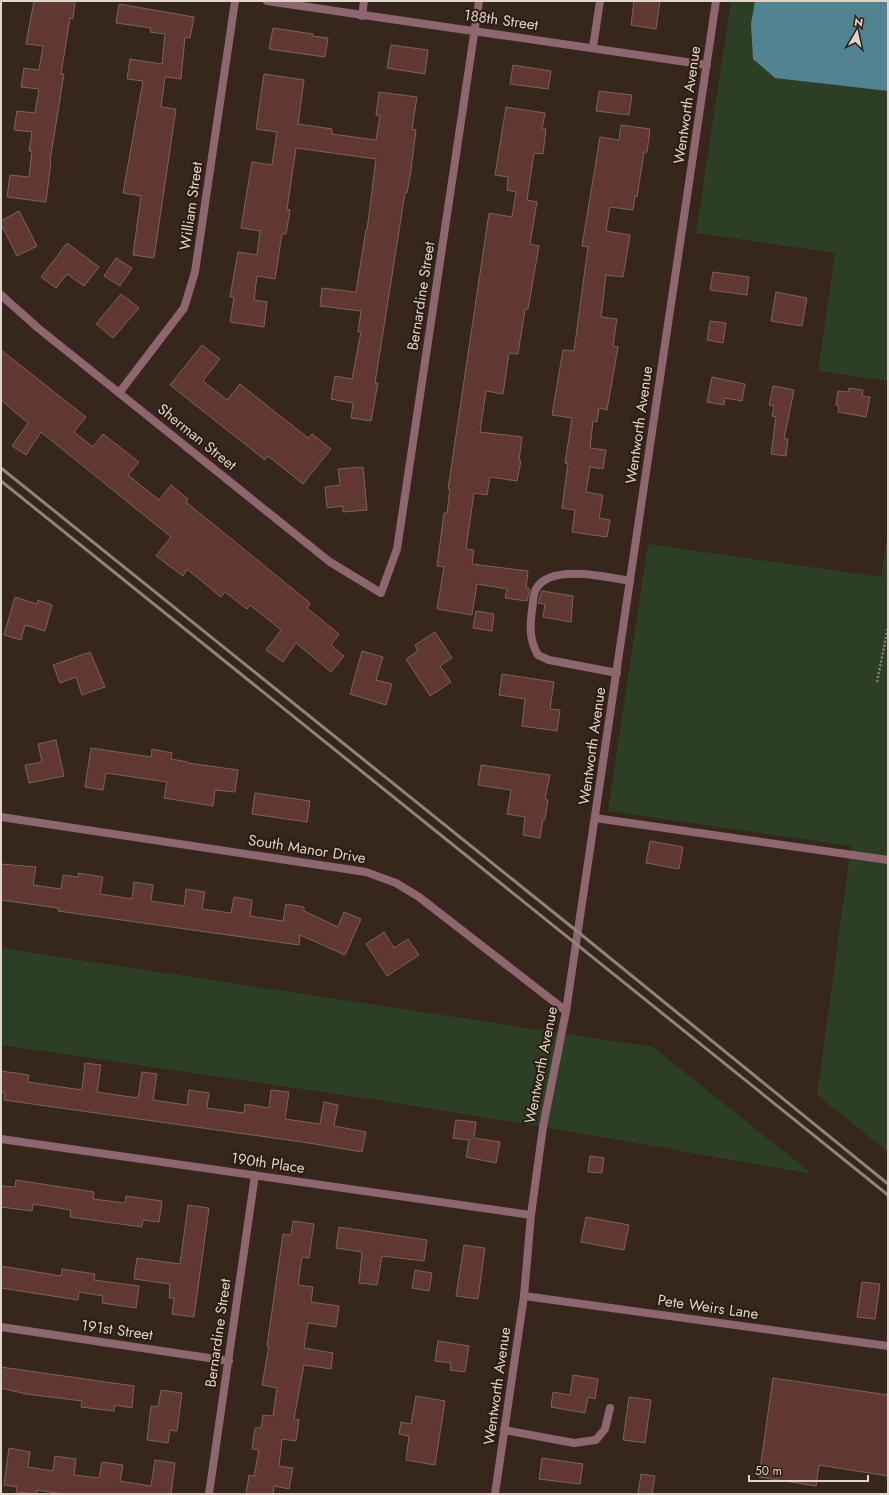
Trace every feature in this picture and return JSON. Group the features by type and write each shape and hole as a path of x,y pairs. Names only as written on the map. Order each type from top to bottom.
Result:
{"street":[{"name":"William Street","path":"119,393 184,308 196,272 235,1"},
{"name":"188th Street","path":"267,1 362,16 593,47 707,65"},
{"path":"362,16 364,1"},
{"name":"Bernardine Street","path":"381,593 397,549 479,1"},
{"path":"593,47 600,1"},
{"name":"Wentworth Avenue","path":"495,1494 524,1296 531,1215 543,1126 566,1011 716,1"},
{"name":"Sherman Street","path":"1,295 38,328 330,562 381,593"},
{"path":"616,673 549,660 538,655 530,635 533,601 536,589 541,582 550,577 563,574 584,574 630,580"},
{"name":"South Manor Drive","path":"1,817 366,872 396,883 419,897 566,1011"},
{"path":"595,818 888,860"},
{"name":"190th Place","path":"1,1139 531,1215"},
{"name":"Bernardine Street","path":"209,1494 255,1176"},
{"name":"Pete Weirs Lane","path":"524,1296 888,1346"},
{"name":"191st Street","path":"1,1327 229,1361"},
{"path":"504,1430 574,1443 596,1440 605,1428 610,1408"}],"path":[{"path":"877,682 888,627"}],"green space":[{"path":"731,1 888,1 888,381 818,371 835,253 696,233"},
{"path":"888,531 888,1152 817,1095 851,846 608,811 648,544 881,577"},
{"path":"1,948 653,1047 812,1174 543,1127 377,1100 1,1045"}],"water":[{"path":"755,1 888,1 888,91 775,78 753,59 751,24"}],"building":[{"path":"34,1 75,1 73,19 70,18 61,74 64,74 50,161 46,202 7,197 10,175 29,177 32,151 29,151 32,132 14,130 17,111 35,113 39,89 21,87 24,68 39,70 43,46 26,44"},
{"path":"634,1 660,1 656,29 631,25"},
{"path":"119,4 194,17 190,38 185,37 181,79 165,77 161,107 176,109 154,258 133,255 141,196 123,193 143,81 127,79 130,59 162,64 165,34 150,32 151,28 116,23"},
{"path":"273,28 313,34 312,36 328,38 325,57 269,49"},
{"path":"391,45 428,50 425,74 387,68"},
{"path":"513,65 551,71 548,89 510,84"},
{"path":"264,74 304,80 298,124 332,129 332,134 376,140 380,116 376,115 379,92 417,97 412,129 416,130 411,170 407,193 405,193 375,383 378,383 371,421 351,418 353,403 331,399 335,376 352,379 361,332 358,332 361,311 320,306 322,288 356,292 367,230 376,159 296,148 287,209 290,210 286,234 282,234 275,279 257,276 254,300 267,302 264,327 230,322 234,297 230,297 238,252 257,255 260,231 241,228 252,162 272,165 277,132 256,129"},
{"path":"599,91 632,95 629,115 596,111"},
{"path":"506,107 545,113 542,129 546,129 543,154 534,153 527,200 537,202 530,244 539,246 528,309 525,309 518,354 509,353 503,394 486,391 480,432 522,437 519,461 521,461 517,481 490,477 487,495 474,493 466,549 474,550 472,564 528,571 526,588 530,589 527,601 505,598 507,589 477,584 472,615 437,609 444,567 437,566 444,513 447,513 450,489 448,489 489,213 512,217 516,192 507,190 508,177 495,175"},
{"path":"621,125 650,129 647,152 644,152 637,197 635,196 633,210 610,207 606,231 630,235 623,277 606,275 601,317 617,319 613,346 618,347 607,410 599,408 597,422 593,421 590,448 606,450 603,469 590,467 586,492 603,495 599,518 610,520 607,537 572,532 575,510 562,508 568,464 565,463 572,418 552,415 563,350 574,351 588,247 582,246 600,137 619,140"},
{"path":"19,211 37,246 17,256 1,224 1,221"},
{"path":"67,243 99,267 84,286 67,274 56,288 41,277"},
{"path":"116,258 132,268 120,286 104,276"},
{"path":"713,272 749,277 747,295 710,290"},
{"path":"776,292 807,298 802,326 771,321"},
{"path":"121,294 139,308 113,338 96,324"},
{"path":"710,321 726,323 723,343 707,340"},
{"path":"202,345 220,359 203,381 227,400 240,384 308,438 312,434 331,449 303,484 268,456 265,460 170,385"},
{"path":"1,350 86,417 74,432 93,447 103,434 139,462 128,475 159,500 171,485 188,499 186,502 310,603 307,608 339,634 331,645 344,656 331,672 296,643 283,662 266,650 281,630 250,605 247,609 225,592 221,597 187,569 183,576 156,556 171,537 41,432 26,455 12,446 28,423 1,400"},
{"path":"712,377 745,384 742,401 725,398 724,405 707,402"},
{"path":"773,386 794,390 784,439 788,439 786,456 771,454 776,417 772,416 774,406 769,405"},
{"path":"849,388 863,390 862,396 870,397 866,417 838,412 839,406 836,405 838,391 848,392"},
{"path":"363,467 367,510 343,512 343,506 327,508 325,487 340,485 338,469"},
{"path":"542,591 573,596 571,622 543,617 545,604 538,603"},
{"path":"15,597 37,604 38,600 52,605 45,631 25,625 21,640 4,635"},
{"path":"476,611 494,614 492,631 473,628"},
{"path":"435,632 452,658 440,666 451,682 430,696 406,659 418,651 415,645"},
{"path":"362,651 383,657 376,680 392,684 386,705 350,694"},
{"path":"90,652 105,687 82,695 76,677 60,683 53,665"},
{"path":"502,674 554,682 550,709 560,710 557,731 522,726 525,699 499,695"},
{"path":"56,740 64,776 29,783 25,765 42,762 38,744"},
{"path":"91,748 151,757 152,749 172,753 171,759 238,770 235,792 215,790 213,806 164,798 167,782 106,773 103,790 85,787"},
{"path":"481,765 550,775 545,799 548,800 545,819 543,819 540,838 523,835 525,817 507,814 511,790 478,785"},
{"path":"255,793 310,801 307,822 252,814"},
{"path":"650,841 683,847 679,869 646,863"},
{"path":"1,864 36,867 33,885 61,889 63,875 78,877 78,873 103,877 100,894 132,899 134,882 153,885 151,901 184,906 186,889 205,892 202,909 231,913 234,897 252,900 250,916 283,921 286,904 304,907 304,911 338,927 344,912 361,919 345,955 300,935 299,945 58,911 58,908 1,900"},
{"path":"384,932 394,948 408,939 419,955 387,976 366,944"},
{"path":"85,1063 101,1065 97,1092 138,1098 142,1072 157,1074 153,1100 187,1105 189,1090 209,1093 207,1108 244,1113 245,1104 269,1108 271,1090 289,1092 285,1119 320,1124 324,1102 338,1105 334,1126 366,1132 362,1152 309,1143 4,1100 5,1093 1,1092 1,1071 29,1075 28,1082 82,1090"},
{"path":"456,1120 476,1122 474,1138 500,1142 496,1163 466,1157 469,1140 453,1138"},
{"path":"590,1156 604,1158 602,1173 588,1172"},
{"path":"16,1180 94,1192 93,1199 125,1203 126,1196 162,1201 159,1222 143,1220 142,1227 70,1217 71,1210 33,1204 32,1211 1,1207 1,1186 15,1187"},
{"path":"188,1205 209,1208 194,1317 172,1314 174,1298 169,1298 170,1284 134,1279 137,1258 180,1264"},
{"path":"586,1217 629,1225 624,1250 581,1242"},
{"path":"293,1221 314,1224 309,1258 302,1257 298,1285 313,1287 311,1302 339,1306 336,1327 308,1323 304,1348 333,1353 331,1369 304,1365 294,1419 299,1420 296,1441 282,1439 279,1466 293,1468 289,1489 274,1486 273,1494 246,1494 249,1475 254,1476 259,1450 252,1449 255,1428 261,1428 263,1415 273,1416 277,1388 262,1385 269,1346 267,1346 283,1234 291,1235"},
{"path":"339,1227 427,1240 424,1261 382,1256 377,1285 359,1283 362,1252 336,1248"},
{"path":"464,1245 485,1248 478,1299 456,1296"},
{"path":"1,1266 61,1276 62,1269 95,1274 94,1280 139,1286 136,1308 102,1303 103,1296 79,1292 78,1300 1,1288"},
{"path":"415,1270 432,1273 429,1291 412,1288"},
{"path":"862,1282 880,1284 875,1319 857,1317"},
{"path":"438,1341 469,1346 465,1372 450,1370 451,1363 435,1361"},
{"path":"1,1367 134,1386 132,1408 115,1405 114,1411 81,1407 82,1401 26,1394 1,1388"},
{"path":"573,1375 598,1379 595,1399 588,1397 585,1413 551,1407 553,1392 570,1395"},
{"path":"773,1378 888,1395 888,1476 819,1465 816,1486 759,1477"},
{"path":"161,1390 182,1393 177,1431 170,1430 168,1443 147,1440 151,1406 158,1407"},
{"path":"416,1396 445,1401 435,1465 406,1460 409,1436 399,1434 401,1422 411,1424"},
{"path":"629,1397 651,1400 645,1443 623,1440"},
{"path":"9,1448 30,1452 28,1467 53,1471 55,1456 76,1459 74,1475 99,1478 102,1462 123,1465 120,1481 151,1486 155,1460 175,1463 171,1494 63,1494 37,1490 37,1494 16,1492 17,1487 4,1485"},
{"path":"542,1458 583,1464 580,1484 539,1479"},
{"path":"641,1474 655,1476 652,1494 638,1494"}],"railway":[{"path":"1,468 578,932 888,1184"},
{"path":"1,481 888,1195"}]}
